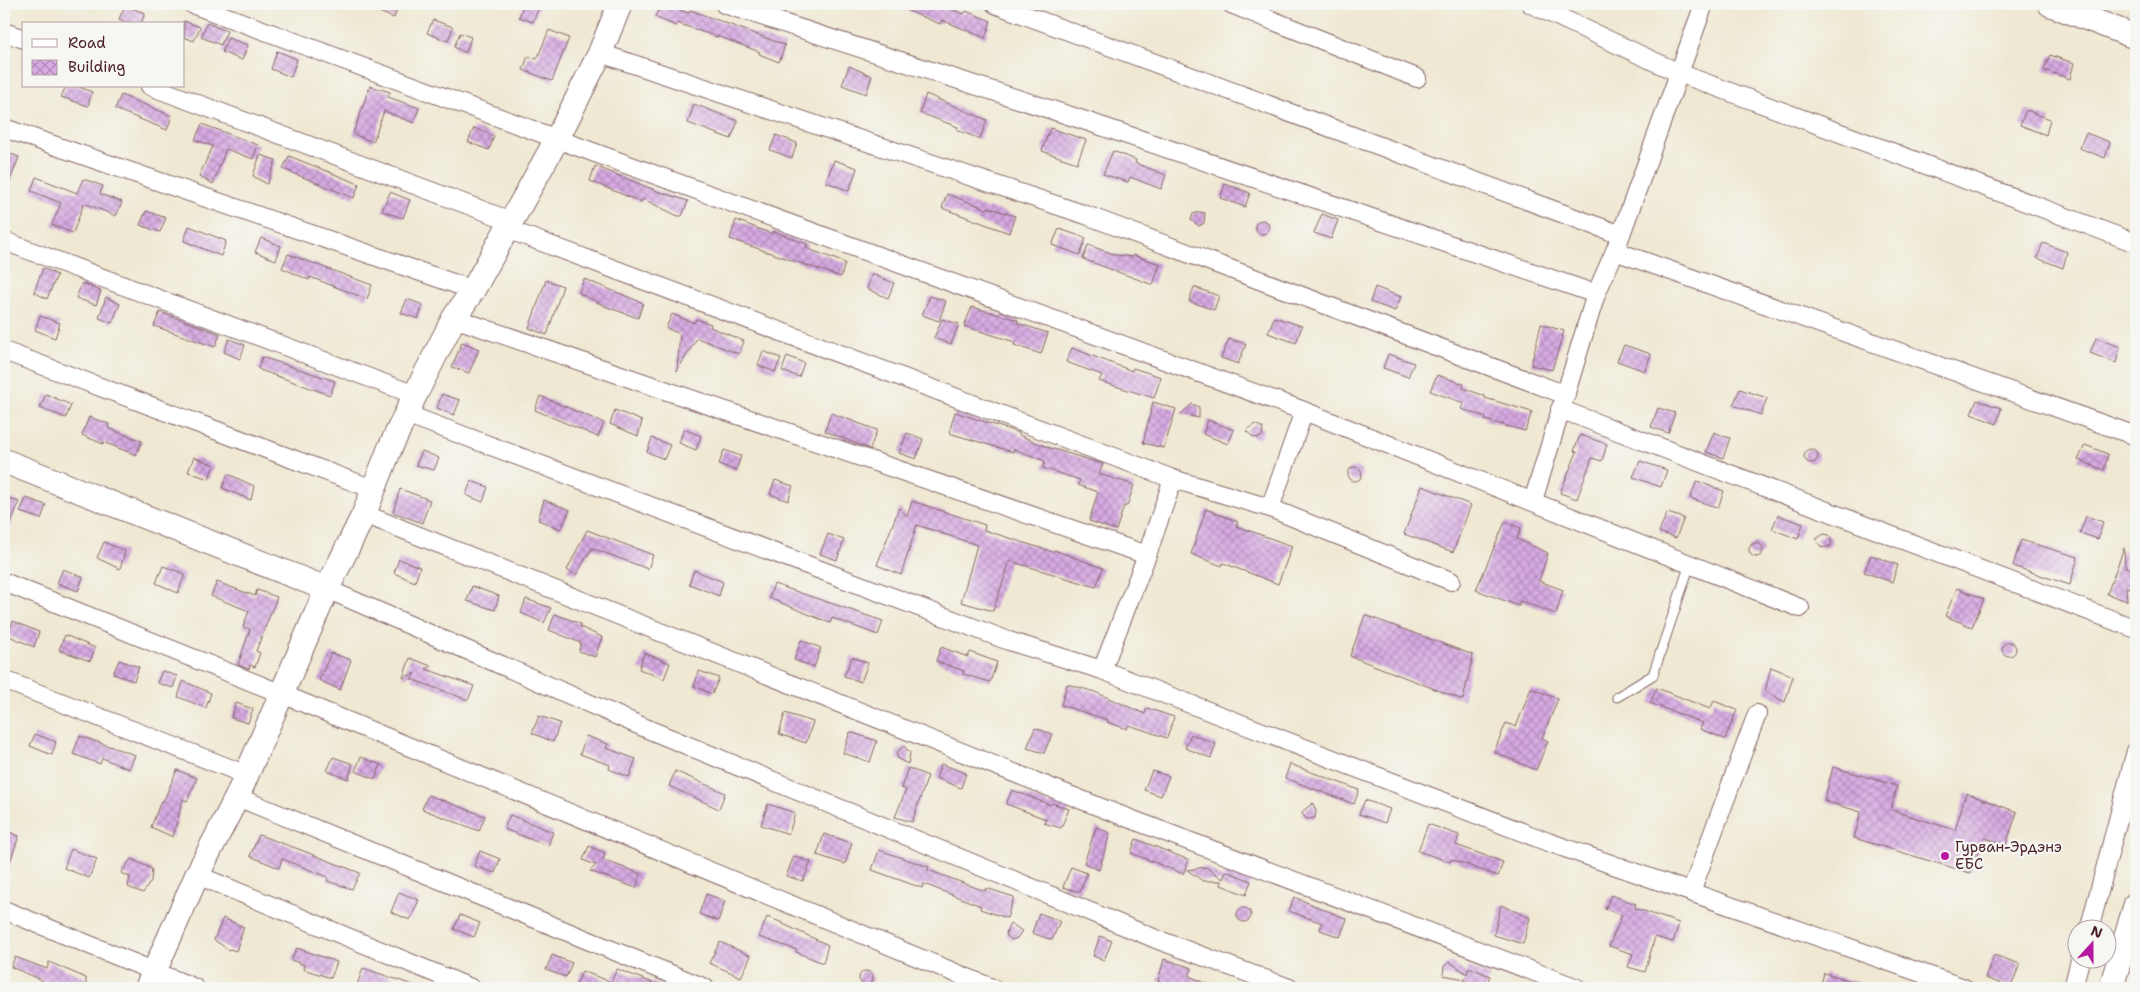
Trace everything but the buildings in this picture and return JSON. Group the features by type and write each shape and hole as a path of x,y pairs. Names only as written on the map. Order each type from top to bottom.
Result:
{"street":[{"path":"192,4 556,139 1304,411 1800,608"},
{"path":"151,980 197,875 238,797 327,589 364,514 373,489 411,404 454,318 473,290 556,139 600,53 620,4"},
{"path":"724,4 1083,120 1596,294"},
{"path":"995,4 1618,243 2136,436"},
{"path":"1231,4 1417,78"},
{"path":"1530,4 1679,73 2136,243"},
{"path":"1533,501 1596,294 1618,243 1704,4"},
{"path":"2050,4 2136,37"},
{"path":"4,32 22,38"},
{"path":"600,53 1086,216 1563,402 2136,629"},
{"path":"155,88 1173,479 1270,508 1451,581"},
{"path":"4,128 473,290"},
{"path":"4,241 1009,641 1102,670 1548,842 1964,988"},
{"path":"454,318 1148,555"},
{"path":"4,350 373,489"},
{"path":"1270,508 1304,411"},
{"path":"4,461 327,589 669,738 1156,939 1289,988"},
{"path":"1102,670 1148,555 1173,479"},
{"path":"364,514 1107,810 1577,988"},
{"path":"4,582 282,694 992,988"},
{"path":"4,680 247,775"},
{"path":"1691,892 1757,714"},
{"path":"2091,920 2136,751"},
{"path":"238,797 705,988"},
{"path":"197,875 471,988"},
{"path":"2111,988 2133,929 2136,904"},
{"path":"4,910 151,980 195,988"},
{"path":"2073,988 2078,970"}],"lane":[{"path":"1617,697 1652,675 1690,564"}],"place":[{"name":"Гурван-Эрдэнэ ЕБС","path":"1945,856"}]}
